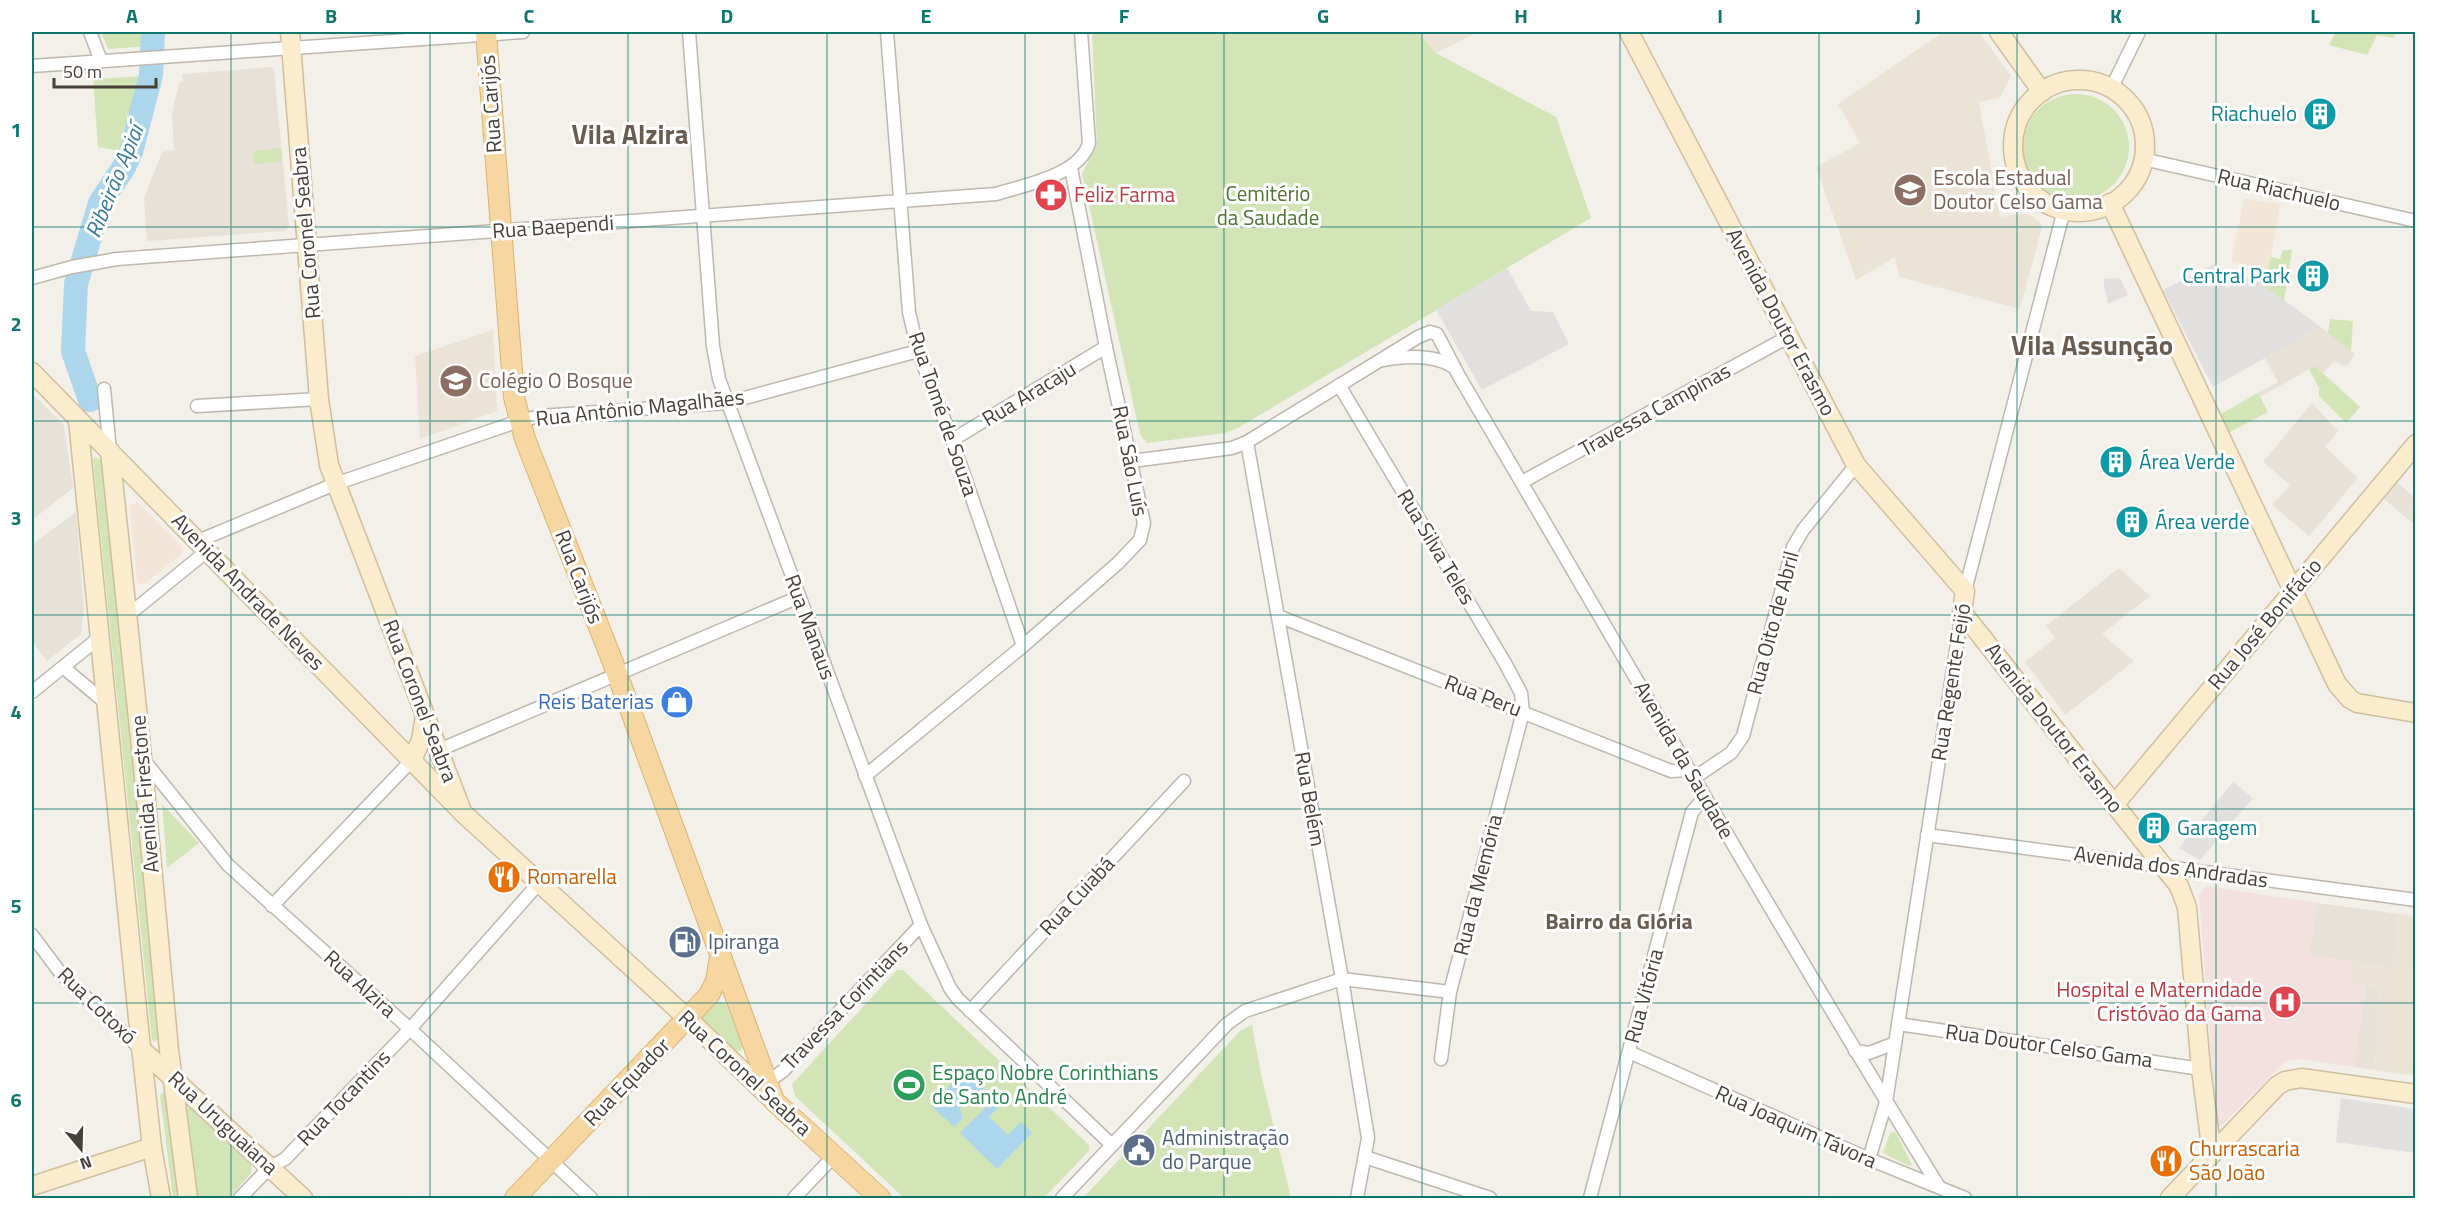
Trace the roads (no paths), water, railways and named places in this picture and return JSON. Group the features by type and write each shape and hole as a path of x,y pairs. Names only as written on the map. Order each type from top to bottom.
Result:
{"main road":[{"name":"Rua Carijós","path":"486,33 514,397 519,421 618,675 774,1101"},
{"name":"Rua Equador","path":"515,1198 709,995 716,981 720,954"},
{"path":"709,995 724,994 740,1007"},
{"name":"Rua Coronel Seabra","path":"774,1101 880,1198"}],"street":[{"path":"90,32 101,61"},
{"path":"32,66 156,58 290,40 523,32"},
{"name":"Rua Manaus","path":"689,32 713,346 726,403 921,926 950,987 970,1011 1112,1145"},
{"name":"Rua Tomé de Souza","path":"887,32 909,312 918,351 952,440 1023,646"},
{"path":"1071,168 1080,160 1089,143 1081,32"},
{"name":"Avenida Doutor Erasmo","path":"1629,32 1856,465 1965,591"},
{"path":"1999,32 2042,92"},
{"path":"2111,89 2139,32"},
{"name":"Rua Coronel Seabra","path":"290,40 324,442 335,484 463,813 774,1101"},
{"path":"2091,81 2111,89 2130,105 2140,123 2144,143 2143,159 2132,184 2110,203 2089,211 2064,210 2044,202 2033,194 2021,177 2014,158 2013,137 2019,117 2031,100 2057,84 2091,81"},
{"name":"Rua Riachuelo","path":"2143,159 2415,221"},
{"name":"Rua Baependi","path":"32,278 94,263 996,194 1071,168"},
{"name":"Rua São Luís","path":"865,776 1023,646 1118,563 1140,540 1143,523 1132,461 1106,347 1071,168"},
{"path":"2110,203 2342,691 2357,703 2415,713"},
{"name":"Rua Regente Feijó","path":"1869,1159 1886,1102 1965,591 2064,210"},
{"path":"1132,461 1232,448 1247,442 1423,334 1438,337 1441,351 1432,358"},
{"name":"Avenida da Saudade","path":"1438,337 1705,797 1855,1051 1939,1187"},
{"name":"Travessa Campinas","path":"1522,482 1788,337"},
{"name":"Rua Aracaju","path":"952,440 1106,347"},
{"name":"Rua Antônio Magalhães","path":"127,615 203,546 335,484 519,421 540,416 726,403 918,351"},
{"path":"1375,362 1401,358 1432,358 1454,367"},
{"name":"Avenida Andrade Neves","path":"32,372 463,813"},
{"name":"Rua Silva Teles","path":"1339,385 1518,686 1523,699 1523,712"},
{"name":"Avenida Firestone","path":"104,389 172,1076 188,1198"},
{"path":"197,406 319,399"},
{"name":"Avenida Firestone","path":"78,420 141,1049 160,1198"},
{"name":"Rua Belém","path":"1247,442 1368,1138 1357,1198"},
{"name":"Rua José Bonifácio","path":"2114,805 2415,444"},
{"name":"Rua Oito de Abril","path":"1692,774 1731,753 1743,736 1793,547 1803,530 1856,465"},
{"path":"439,750 799,597"},
{"name":"Avenida Doutor Erasmo","path":"1962,612 2179,886 2187,907 2201,1069 2212,1154"},
{"name":"Rua Peru","path":"1278,616 1671,771 1692,774"},
{"path":"32,692 100,637"},
{"path":"63,667 107,704"},
{"name":"Rua da Memória","path":"1441,1059 1450,992 1523,712"},
{"path":"272,906 412,760 421,740 425,715"},
{"name":"Rua Alzira","path":"142,757 228,865 410,1029 591,1198"},
{"name":"Rua Cuiabá","path":"970,1011 1184,781"},
{"name":"Rua Vitória","path":"1590,1198 1692,813 1705,797"},
{"name":"Avenida dos Andradas","path":"1927,835 2415,900"},
{"name":"Rua Tocantins","path":"240,1198 270,1167 285,1159 410,1029 540,883"},
{"name":"Travessa Corintians","path":"767,1082 783,1071 921,926"},
{"name":"Rua Cotoxó","path":"32,935 62,975 141,1049"},
{"path":"1062,1198 1227,1024 1245,1011 1342,979 1450,992"},
{"name":"Rua Doutor Celso Gama","path":"1898,1024 2201,1069"},
{"path":"1855,1051 1869,1053 1895,1043"},
{"name":"Rua Uruguaiana","path":"141,1049 303,1198"},
{"name":"Rua Joaquim Távora","path":"1629,1052 1869,1159 1965,1198"},
{"path":"2170,1198 2277,1086 2285,1081 2301,1078 2415,1094"},
{"path":"32,1186 152,1147"},
{"path":"794,1198 834,1156"},
{"path":"1365,1157 1490,1198"}],"water":[{"path":"966,1069 985,1087 972,1101 967,1100 960,1109 963,1118 954,1127 931,1106"},
{"path":"994,1099 1001,1105 989,1117 1008,1135 1021,1122 1032,1133 997,1169 960,1133"}],"waterway":[{"name":"Ribeirão Apiaí","path":"90,400 73,351 76,284 100,203 124,167 131,152 151,75 153,32"}],"place":[{"name":"Riachuelo","path":"2320,114"},
{"name":"Escola Estadual Doutor Celso Gama","path":"1910,190"},
{"name":"Feliz Farma","path":"1051,195"},
{"name":"Central Park","path":"2313,276"},
{"name":"Colégio O Bosque","path":"456,381"},
{"name":"Área Verde","path":"2116,462"},
{"name":"Área verde","path":"2132,522"},
{"name":"Reis Baterias","path":"677,702"},
{"name":"Garagem","path":"2154,828"},
{"name":"Romarella","path":"504,877"},
{"name":"Ipiranga","path":"685,942"},
{"name":"Hospital e Maternidade Cristóvão da Gama","path":"2285,1002"},
{"name":"Espaço Nobre Corinthians de Santo André","path":"909,1085"},
{"name":"Administração do Parque","path":"1139,1150"},
{"name":"Churrascaria São João","path":"2166,1161"}],"district":[{"name":"Vila Alzira","path":"630,135"},
{"name":"Vila Assunção","path":"2092,346"},
{"name":"Bairro da Glória","path":"1619,921"}],"park label":[{"name":"Cemitério da Saudade","path":"1268,206"}]}
